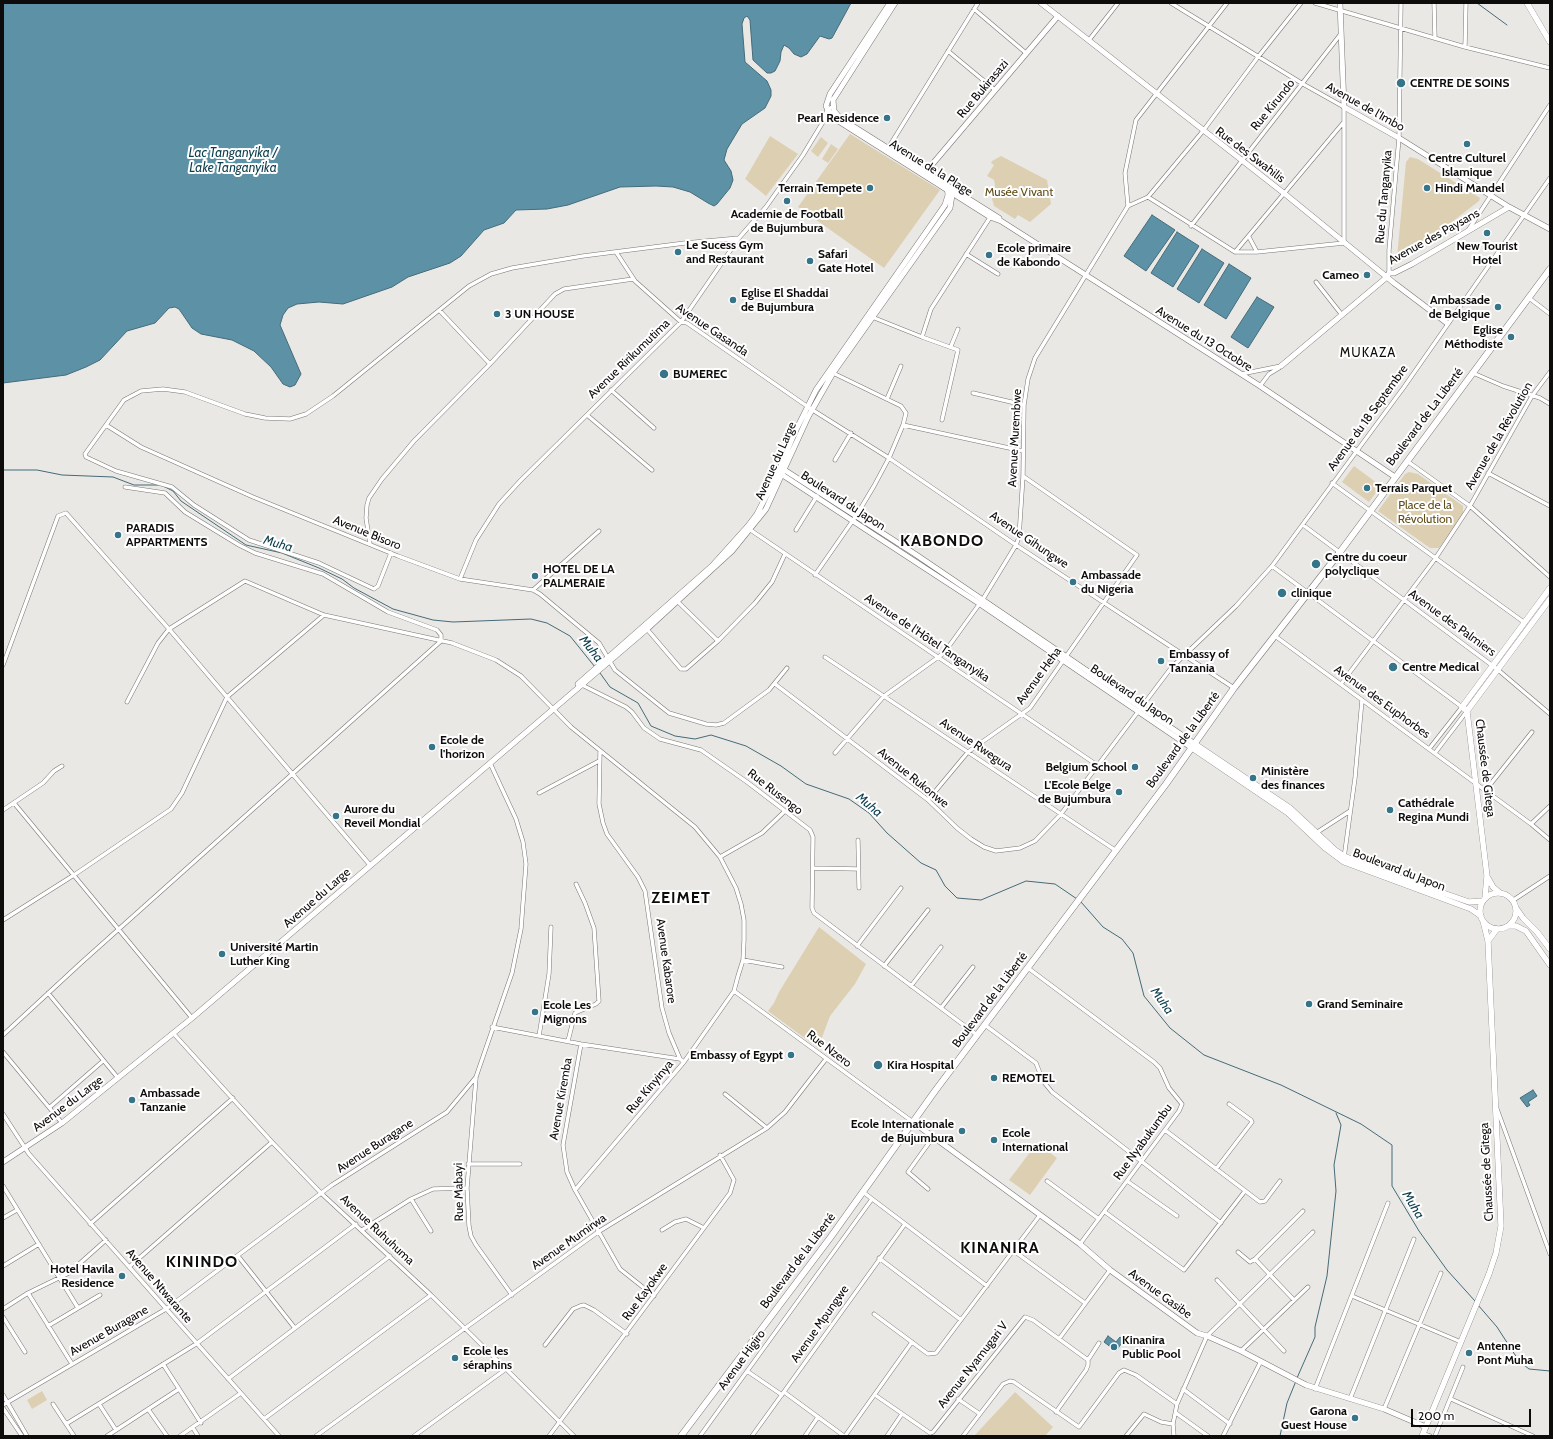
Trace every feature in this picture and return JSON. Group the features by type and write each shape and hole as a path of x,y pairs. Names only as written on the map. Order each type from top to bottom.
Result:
{"highway":[{"name":"Boulevard de La Liberté","path":"1275,636 1340,552 1406,461 1550,269"},
{"name":"Boulevard de la Liberté","path":"681,1436 863,1192 977,1035 1193,746 1234,688 1275,636"}],"main road":[{"path":"832,107 833,100 884,16 890,3"},
{"path":"827,110 826,103 830,94 884,16 895,3"},
{"name":"Rue des Swahilis","path":"1041,3 1447,323"},
{"path":"1340,3 1340,35 1344,107"},
{"path":"1527,3 1550,42"},
{"name":"Rue Bukirasazi","path":"925,174 1058,16"},
{"name":"Avenue de la Plage","path":"832,107 840,118 887,150"},
{"name":"Avenue de l'Imbo","path":"1344,107 1400,138 1524,216 1550,229"},
{"name":"Avenue de la Plage","path":"827,110 836,120 992,216"},
{"name":"Avenue de la Plage","path":"949,189 1001,221"},
{"name":"Avenue du Large","path":"3,1162 62,1123 192,1018 490,763 720,563 748,529 757,514 781,471 809,408 831,371 936,222 951,205 949,189"},
{"name":"Avenue du Large","path":"936,222 945,205 949,189"},
{"path":"951,205 962,200 968,202"},
{"name":"Avenue des Paysans","path":"1281,366 1388,275 1412,264 1469,229 1509,207"},
{"name":"Avenue du 13 Octobre","path":"1001,221 1260,386 1358,450 1395,477"},
{"name":"Boulevard du Japon","path":"781,471 915,554 981,602 1064,658 1141,706 1193,746"},
{"name":"Boulevard du Japon","path":"855,518 912,559 981,602"},
{"path":"912,559 915,554"},
{"path":"1527,625 1550,588"},
{"path":"1495,667 1467,711 1462,707 1527,625 1550,599"},
{"name":"Boulevard du Japon","path":"1064,658 1137,712 1193,746 1280,805 1344,859 1471,909 1482,918"},
{"name":"Avenue du Large","path":"562,700 582,685 592,674"},
{"name":"Chaussée de Gitega","path":"1467,711 1487,876 1484,900"},
{"name":"Chaussée de Gitega","path":"1487,876 1493,886 1500,893"},
{"name":"Boulevard du Japon","path":"1419,888 1469,902 1484,900"},
{"path":"1550,950 1537,932 1523,918 1514,904 1500,893 1495,893 1484,900 1480,908 1482,918 1489,926 1497,928 1516,926 1526,931 1550,965"},
{"path":"1508,926 1515,915 1514,904"},
{"name":"Chaussée de Gitega","path":"1423,1435 1486,1283 1496,1253 1501,1226 1488,941 1482,918"},
{"path":"1488,941 1497,928"},
{"name":"Avenue Gasibe","path":"913,1122 1080,1244 1110,1270 1191,1330 1241,1351 1296,1381 1315,1389 1384,1409 1426,1427"}],"street":[{"path":"887,150 978,3"},
{"path":"1089,40 1118,3"},
{"name":"Avenue de l'Imbo","path":"1171,3 1208,27 1344,107"},
{"path":"1227,3 1137,117 1125,173 1128,206 1148,197 1203,131 1258,57 1302,3"},
{"path":"1314,3 1465,47 1550,68"},
{"name":"Rue du Tanganyika","path":"1388,275 1400,138 1401,3"},
{"path":"1434,3 1435,38"},
{"path":"1465,47 1466,3"},
{"path":"974,9 1026,54"},
{"name":"Rue Kirundo","path":"1191,226 1340,35"},
{"path":"948,51 995,90"},
{"path":"1469,229 1550,105"},
{"path":"827,110 832,107"},
{"path":"1148,197 1191,226 1235,252 1256,252 1344,243 1344,107"},
{"name":"Avenue Ririkumutima","path":"460,579 476,540 499,504 611,390 667,338 681,322 739,238 766,207 803,155 823,122 827,110"},
{"path":"1235,252 1343,123"},
{"name":"Avenue du 18 Septembre","path":"1137,712 1183,655 1236,606 1272,566 1358,450 1550,178"},
{"name":"Avenue Murembwe","path":"1016,545 1019,537 1023,476 1024,405 1028,379 1035,358 1128,206"},
{"path":"922,337 931,309 992,216"},
{"path":"1249,237 1256,252"},
{"path":"391,553 378,586 374,589 319,562 249,540 194,505 172,487 116,471 86,457 86,452 118,406 127,397 141,391 159,389 192,394 251,416 283,419 309,413 334,396 470,286 491,274 512,268 616,252 739,238"},
{"name":"Avenue Gasanda","path":"616,252 633,279 681,322 687,323 809,408"},
{"path":"966,254 998,274"},
{"path":"370,544 366,512 369,498 394,463 561,290 633,279"},
{"path":"1316,282 1342,315"},
{"path":"1529,298 1550,314"},
{"path":"440,311 490,364"},
{"path":"870,316 922,337 951,346 958,350 942,420"},
{"path":"951,346 958,330"},
{"path":"887,399 901,366"},
{"name":"Avenue des Paysans","path":"1241,374 1281,366"},
{"name":"Avenue des Paysans","path":"1260,386 1269,374 1281,366"},
{"path":"816,575 855,518 889,458 903,425 906,413 904,408 831,371"},
{"name":"Avenue de la Révolution","path":"1341,684 1435,559 1470,506 1532,396 1550,372"},
{"path":"1472,373 1550,404"},
{"path":"611,390 654,428"},
{"path":"973,393 1024,405"},
{"name":"Avenue Gihungwe","path":"809,408 889,458 1016,545 1234,688"},
{"path":"586,415 652,470"},
{"name":"Avenue Bisoro","path":"106,425 141,447 253,497 391,553 460,579 533,590 547,599 599,643 615,670 659,708 668,713 706,724 716,725 732,718 775,684 787,668"},
{"path":"903,425 1023,451"},
{"path":"835,460 851,433"},
{"path":"1406,461 1470,506 1550,578"},
{"path":"1488,473 1550,506"},
{"name":"Avenue Heha","path":"928,800 968,752 1023,715 1030,708 1137,555 1023,476"},
{"path":"1332,484 1527,625"},
{"path":"3,1035 441,641 441,635 437,630 388,612 323,574 255,553 239,545 184,512 165,492 125,486"},
{"path":"796,530 818,494"},
{"path":"3,665 58,516 63,512 72,518 169,629 370,865"},
{"name":"Avenue des Palmiers","path":"1303,525 1495,667 1550,714"},
{"name":"Avenue de l'Hôtel Tanganyika","path":"748,529 1097,765"},
{"path":"533,590 599,531"},
{"path":"835,752 884,696 939,658 981,602 1016,545"},
{"path":"645,628 683,670 686,669 718,641 768,587 785,554"},
{"path":"1272,566 1307,594 1462,707 1429,749"},
{"name":"Rue Kinyinya","path":"169,629 244,581 324,615 463,647 510,668 534,689 571,727 600,752 695,827 720,857 736,888 744,920 743,960 734,991 684,1062 575,1190"},
{"path":"676,600 718,641"},
{"path":"3,920 74,875 172,809 182,793 227,697 324,615"},
{"path":"127,702 158,643 169,629"},
{"name":"Avenue des Euphorbes","path":"1275,636 1531,824 1550,840"},
{"name":"Avenue Rwegura","path":"825,657 1115,850"},
{"name":"Avenue Rukonwe","path":"775,684 928,800 956,828 984,847 996,851 1020,848 1035,841 1061,814 1137,712"},
{"name":"Rue Rusengo","path":"582,685 626,707 632,712 644,728 660,739 701,750 747,782 812,833 812,908 814,913 856,946 977,1035"},
{"path":"1344,859 1362,700"},
{"path":"1435,753 1467,711"},
{"path":"1485,791 1532,732"},
{"name":"Avenue Kabarore","path":"600,752 599,804 603,823 611,839 638,877 644,891 662,1008 669,1033 680,1058 684,1062"},
{"path":"539,793 599,761"},
{"name":"Avenue Buragane","path":"3,1407 72,1364 166,1309 376,1156 447,1112 476,1077 492,1027 512,973 521,929 526,864 523,842 516,819 490,763"},
{"path":"3,810 47,780 53,772 62,766"},
{"path":"14,803 192,1018"},
{"path":"1531,824 1550,806"},
{"path":"1314,834 1350,811"},
{"path":"720,857 762,833 784,812"},
{"path":"858,840 859,888"},
{"path":"813,868 858,869"},
{"path":"1514,904 1550,876"},
{"path":"568,1041 575,1013 596,1004 599,1001 594,928 576,884"},
{"path":"856,946 901,888"},
{"path":"884,966 928,910"},
{"path":"539,1036 549,974 551,927"},
{"path":"911,986 941,947"},
{"path":"743,960 782,967"},
{"path":"941,1008 973,967"},
{"name":"Rue Nyabukumbu","path":"1028,968 1160,1068 1168,1088 1182,1104 1179,1111 1080,1244"},
{"name":"Rue Nzero","path":"734,991 913,1122"},
{"path":"48,993 118,1078"},
{"path":"985,1025 1036,1063 1043,1081 1052,1092 1221,1224"},
{"path":"492,1027 581,1044 680,1058"},
{"name":"Avenue Ruhuhuma","path":"173,1033 272,1142 322,1194 431,1295 559,1423 574,1436"},
{"name":"Avenue Kiremba","path":"581,1044 563,1145 567,1172 575,1190 620,1270 654,1296"},
{"path":"3,1052 62,1123"},
{"name":"Avenue Mumirwa","path":"316,1436 598,1232 720,1155 767,1128 785,1112 826,1059"},
{"path":"50,1108 104,1061"},
{"name":"Rue Mabayi","path":"476,1077 466,1188 471,1236 512,1295"},
{"path":"724,1094 767,1128"},
{"path":"90,1224 233,1098"},
{"path":"1495,1103 1550,1254"},
{"path":"1216,1168 1252,1122 1229,1104"},
{"name":"Avenue Ntwarante","path":"3,1114 25,1148 90,1224 106,1240 196,1344 279,1436"},
{"path":"1165,1130 1260,1202 1264,1202 1280,1181"},
{"path":"928,1189 908,1172 934,1136"},
{"path":"129,1267 272,1142"},
{"name":"Rue Kayokwe","path":"548,1436 626,1334 730,1193 734,1183 720,1155"},
{"path":"468,1164 520,1164"},
{"path":"1047,1181 1099,1219"},
{"path":"1128,1181 1177,1216"},
{"path":"3,1186 78,1308"},
{"path":"362,1230 411,1199 433,1189 466,1188"},
{"path":"1105,1212 1184,1270 1245,1191"},
{"path":"863,1192 987,1286"},
{"path":"411,1199 431,1231"},
{"name":"Avenue Higiro","path":"700,1436 872,1200"},
{"path":"1315,1389 1388,1203"},
{"path":"3,1218 17,1210"},
{"path":"1238,1252 1250,1262 1255,1259 1303,1212"},
{"path":"874,1314 928,1354 936,1354 1040,1215"},
{"path":"662,1230 676,1222 686,1219 704,1228"},
{"path":"66,1424 196,1344 356,1224"},
{"name":"Avenue Mpungwe","path":"752,1436 905,1224"},
{"path":"1174,1436 1173,1424 1177,1404 1207,1336 1313,1232"},
{"path":"1350,1399 1414,1238"},
{"path":"3,1309 28,1293 58,1277 69,1273 106,1240"},
{"path":"3,1266 39,1244"},
{"path":"1014,1250 1085,1303"},
{"path":"238,1256 294,1328"},
{"path":"228,1379 390,1256"},
{"path":"879,1258 961,1320"},
{"path":"1255,1259 1294,1300"},
{"path":"1059,1338 1110,1270"},
{"path":"1384,1409 1441,1273"},
{"path":"1217,1280 1284,1351"},
{"path":"1241,1351 1265,1330 1308,1287"},
{"path":"28,1293 72,1364"},
{"path":"48,1326 100,1295"},
{"path":"264,1418 431,1295"},
{"path":"1352,1296 1461,1342"},
{"path":"545,1345 573,1309 584,1305 594,1310 626,1334"},
{"path":"3,1316 25,1352"},
{"name":"Avenue Nyamugari V","path":"875,1395 930,1433 933,1432 1025,1317 1033,1320 1088,1360"},
{"path":"747,1371 818,1417 844,1436 912,1342"},
{"path":"1057,1413 1086,1370 1088,1360 1099,1342"},
{"path":"1224,1436 1261,1361"},
{"path":"163,1364 201,1423"},
{"path":"1435,1436 1463,1367"},
{"path":"414,1436 506,1369"},
{"path":"963,1436 1004,1384 1010,1381 1014,1382 1079,1427 1119,1373 1124,1370 1136,1375 1177,1404"},
{"path":"107,1436 179,1389"},
{"path":"1183,1389 1230,1424"},
{"path":"180,1436 201,1423 241,1393"},
{"path":"3,1395 27,1436"},
{"path":"958,1399 980,1414"},
{"path":"1451,1399 1533,1436"},
{"path":"53,1404 74,1436"},
{"path":"99,1404 116,1430"},
{"path":"3,1407 22,1436"},
{"path":"148,1409 167,1436"},
{"path":"1176,1413 1208,1436"},
{"path":"887,1436 902,1414"},
{"path":"1126,1436 1144,1414 1161,1422 1173,1424"},
{"path":"805,1436 818,1417"},
{"path":"193,1428 198,1436"},
{"path":"1423,1435 1430,1436"}],"green space":[{"path":"850,134 940,190 884,268 798,207"},
{"path":"770,136 798,154 766,196 745,179"},
{"path":"821,137 828,143 818,157 811,151"},
{"path":"831,144 838,149 828,163 822,159"},
{"name":"Musée Vivant","path":"1001,156 1047,180 1051,204 1030,222 1018,215 1015,219 994,206 992,199 995,185 994,180 987,176 994,165 991,163 992,161"},
{"path":"1410,157 1418,159 1480,198 1479,201 1408,256 1397,257 1406,162"},
{"path":"1354,466 1381,486 1369,502 1342,482"},
{"name":"Place de la Révolution","path":"1409,472 1418,474 1463,506 1463,515 1439,548 1430,548 1378,511 1405,474"},
{"path":"819,927 866,964 855,984 830,1016 818,1048 768,1011"},
{"path":"1037,1143 1057,1158 1030,1195 1009,1180"},
{"path":"42,1391 47,1400 32,1409 27,1400"},
{"path":"1015,1392 1053,1427 1045,1436 974,1436"}],"water":[{"name":"Lac Tanganyika / Lake Tanganyika","path":"3,3 851,3 832,38 829,39 820,36 807,54 801,57 794,54 784,45 781,52 780,61 775,71 771,73 767,73 753,60 750,20 747,16 744,18 742,24 745,62 767,81 771,90 771,96 765,108 742,124 727,149 724,160 731,171 733,180 730,188 717,204 714,206 690,192 673,187 620,187 568,205 547,209 516,210 504,223 484,230 461,256 450,263 408,277 392,287 343,304 319,302 297,304 288,308 283,315 280,325 301,374 295,385 290,387 283,384 271,367 254,351 232,340 201,334 192,328 179,309 175,307 169,308 155,323 127,331 100,360 86,367 66,375 3,383"},
{"path":"1152,215 1175,230 1146,271 1124,256"},
{"path":"1177,232 1199,246 1173,287 1151,273"},
{"path":"1202,249 1224,263 1199,303 1177,289"},
{"path":"1229,264 1251,278 1226,319 1204,305"},
{"path":"1257,297 1274,307 1248,348 1231,337"},
{"path":"1533,1090 1537,1096 1528,1102 1530,1105 1527,1107 1520,1098"},
{"name":"Kinanira Public Pool","path":"1108,1336 1116,1342 1120,1337 1124,1340 1116,1351 1104,1342"}],"waterway":[{"path":"1477,3 1507,25"},
{"name":"Muha","path":"3,470 37,470 62,475 113,477 134,485 158,485"},
{"name":"Muha","path":"163,486 173,491 181,501 246,545 282,553 319,568 342,579 354,588 393,609 433,620 453,622 531,619 547,623 570,636 595,667"},
{"name":"Muha","path":"600,673 610,687 638,703 651,726 675,736 695,739 711,735 746,746 781,766 806,784 849,799 869,813 887,833 921,863 936,870 945,886 957,898 981,900 1026,881 1055,884 1077,899"},
{"name":"Muha","path":"1081,902 1103,927 1122,939 1133,953 1144,996 1170,1028 1204,1055 1281,1085 1361,1124 1392,1145 1392,1186 1419,1231 1447,1270 1475,1301"},
{"path":"1297,1378 1315,1337 1315,1327 1327,1276 1336,1191 1334,1165 1341,1125 1336,1113"},
{"name":"Muha","path":"1478,1305 1497,1327 1519,1361 1529,1369 1550,1371"},
{"path":"1280,1436 1287,1403 1296,1381"}],"place":[{"name":"CENTRE DE SOINS","path":"1401,83"},
{"name":"Pearl Residence","path":"887,118"},
{"name":"Centre Culturel Islamique","path":"1467,144"},
{"name":"Terrain Tempete","path":"870,188"},
{"name":"Hindi Mandel","path":"1427,188"},
{"name":"Academie de Football de Bujumbura","path":"787,201"},
{"name":"New Tourist Hotel","path":"1487,233"},
{"name":"Le Sucess Gym and Restaurant","path":"678,252"},
{"name":"Ecole primaire de Kabondo","path":"989,255"},
{"name":"Safari Gate Hotel","path":"810,261"},
{"name":"Cameo","path":"1367,275"},
{"name":"Eglise El Shaddai de Bujumbura","path":"733,300"},
{"name":"Ambassade de Belgique","path":"1498,307"},
{"name":"3 UN HOUSE","path":"497,314"},
{"name":"Eglise Méthodiste","path":"1511,337"},
{"name":"BUMEREC","path":"664,374"},
{"name":"Terrais Parquet","path":"1367,488"},
{"name":"PARADIS APPARTMENTS","path":"118,535"},
{"name":"Centre du coeur polyclique","path":"1316,564"},
{"name":"HOTEL DE LA PALMERAIE","path":"535,576"},
{"name":"Ambassade du Nigeria","path":"1073,582"},
{"name":"clinique","path":"1282,593"},
{"name":"Embassy of Tanzania","path":"1161,661"},
{"name":"Centre Medical","path":"1393,667"},
{"name":"Ecole de l'horizon","path":"432,747"},
{"name":"Belgium School","path":"1135,767"},
{"name":"Ministère des finances","path":"1253,778"},
{"name":"L'Ecole Belge de Bujumbura","path":"1119,792"},
{"name":"Cathédrale Regina Mundi","path":"1390,810"},
{"name":"Aurore du Reveil Mondial","path":"336,816"},
{"name":"Université Martin Luther King","path":"222,954"},
{"name":"Grand Seminaire","path":"1309,1004"},
{"name":"Ecole Les Mignons","path":"535,1012"},
{"name":"Embassy of Egypt","path":"791,1055"},
{"name":"Kira Hospital","path":"878,1065"},
{"name":"REMOTEL","path":"994,1078"},
{"name":"Ambassade Tanzanie","path":"132,1100"},
{"name":"Ecole Internationale de Bujumbura","path":"962,1131"},
{"name":"Ecole International","path":"994,1140"},
{"name":"Hotel Havila Residence","path":"122,1276"},
{"name":"Kinanira Public Pool","path":"1114,1347"},
{"name":"Antenne Pont Muha","path":"1469,1353"},
{"name":"Ecole les séraphins","path":"455,1358"},
{"name":"Garona Guest House","path":"1355,1418"}],"district":[{"name":"MUKAZA","path":"1368,353"},
{"name":"KABONDO","path":"942,541"},
{"name":"ZEIMET","path":"681,898"},
{"name":"KINANIRA","path":"1000,1248"},
{"name":"KININDO","path":"202,1262"}]}
